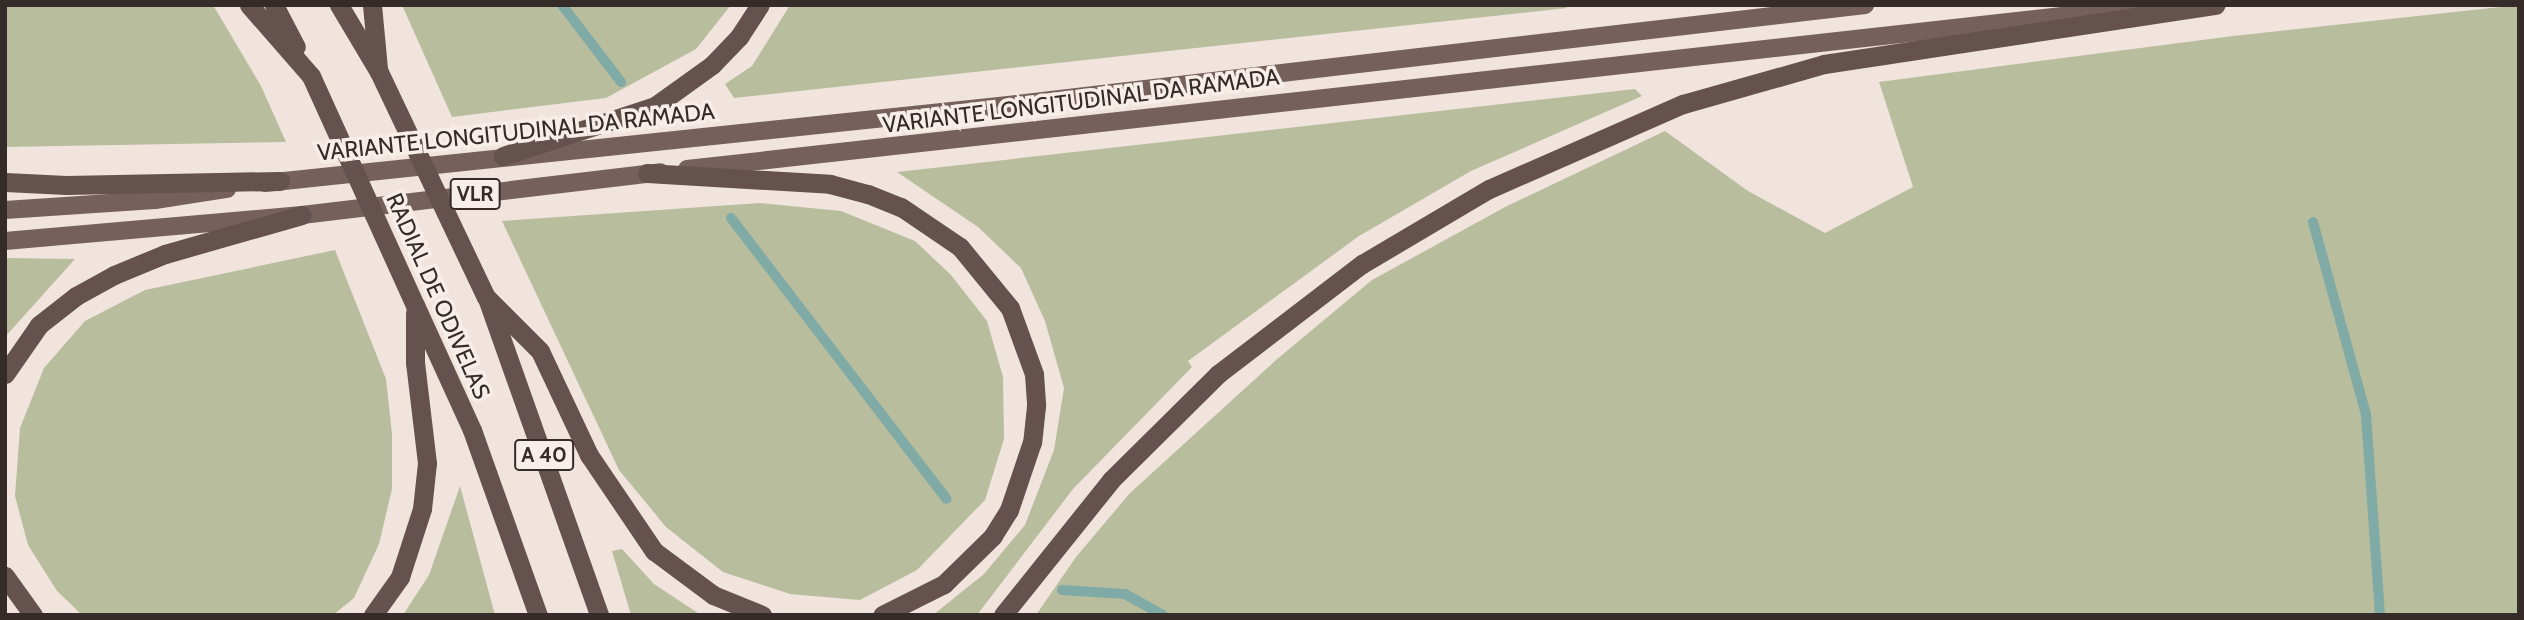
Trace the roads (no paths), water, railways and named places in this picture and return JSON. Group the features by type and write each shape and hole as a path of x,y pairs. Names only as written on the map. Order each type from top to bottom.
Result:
{"highway":[{"path":"249,5 311,76"},
{"name":"RADIAL DE ODIVELAS","path":"274,5 311,76 472,430 538,615"},
{"name":"RADIAL DE ODIVELAS","path":"340,5 379,72 486,297 599,615"},
{"path":"372,5 379,72"},
{"path":"503,156 655,106 712,65 739,37 760,5"},
{"path":"1003,615 1111,480 1218,374 1363,264 1489,189 1683,104 1824,64 2216,5"},
{"path":"647,173 830,184 901,206 960,247 1010,308 1034,374 1036,406 1032,442 1009,510 993,536 944,584 882,615"},
{"path":"5,181 66,186 280,181"},
{"path":"5,374 39,325 76,296 114,275 165,254 302,215"},
{"path":"486,297 540,351 589,454 654,551 713,595 762,615"},
{"path":"373,615 400,577 422,509 427,463 415,363 415,305"},
{"path":"5,576 33,615"}],"main road":[{"name":"VARIANTE LONGITUDINAL DA RAMADA","path":"5,210 155,200 280,181 986,107 1866,5"},
{"name":"VARIANTE LONGITUDINAL DA RAMADA","path":"5,241 302,215 647,173 2161,5"}],"waterway":[{"path":"562,5 621,82"},
{"path":"731,218 947,499"},
{"path":"2313,222 2366,415 2380,615"},
{"path":"1062,590 1125,594 1163,615"}]}
